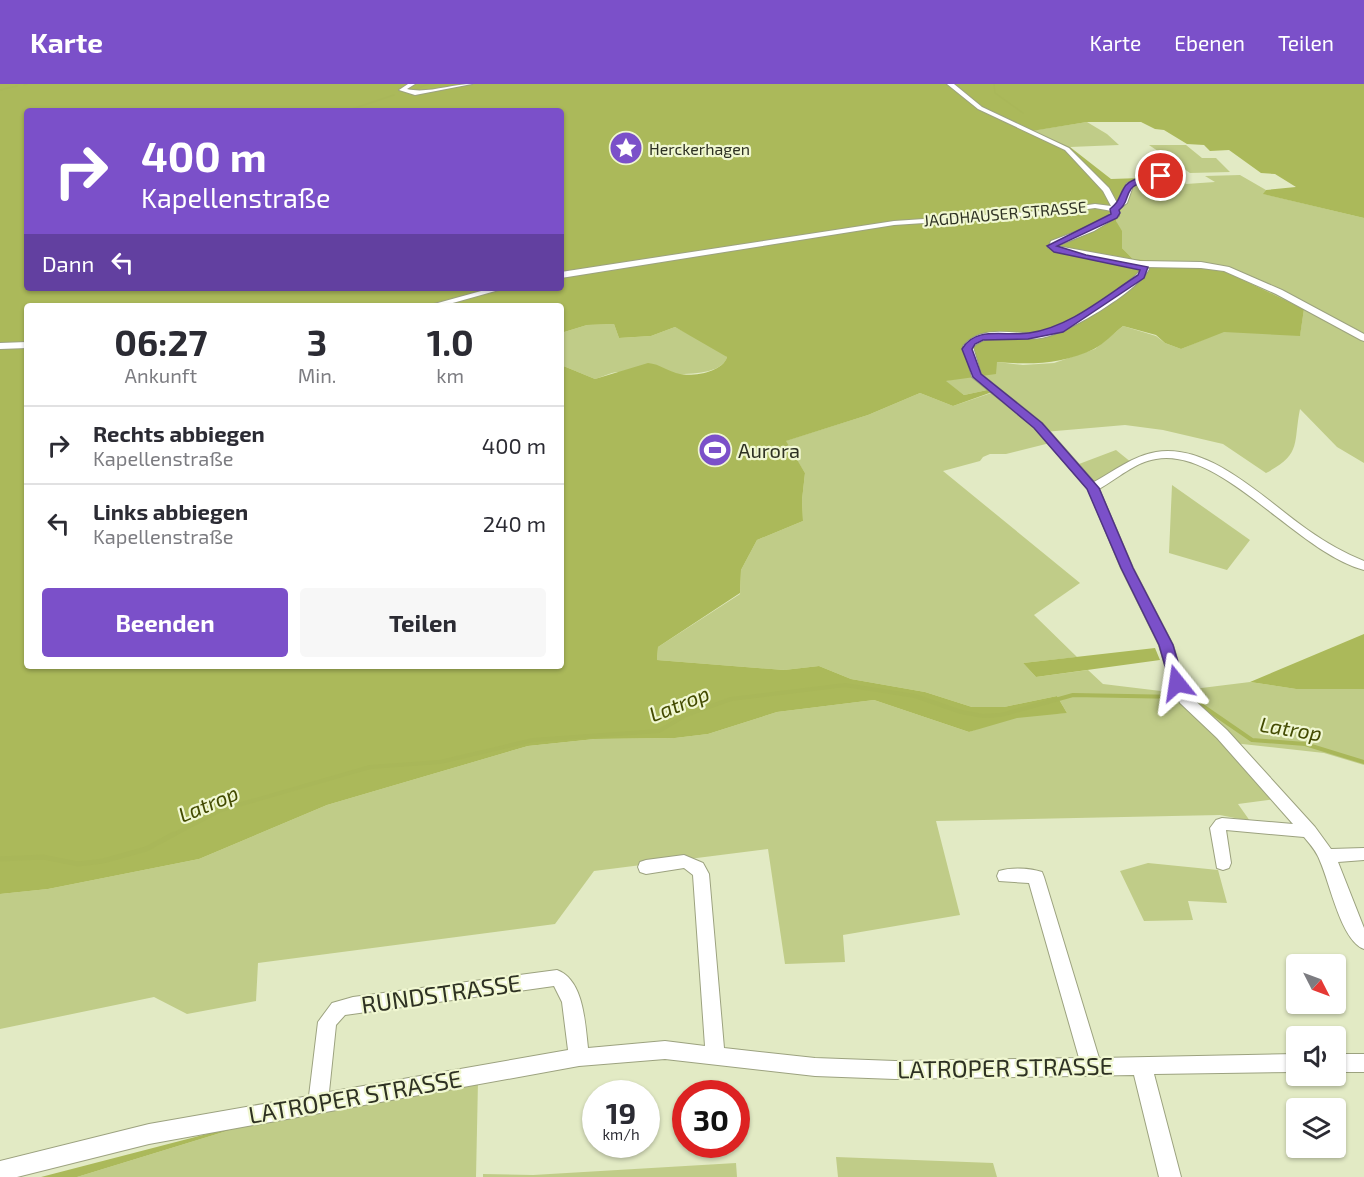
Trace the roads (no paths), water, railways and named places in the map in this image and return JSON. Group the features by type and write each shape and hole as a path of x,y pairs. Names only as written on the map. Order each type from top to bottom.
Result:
{"street":[{"path":"412,84 402,90 415,93 469,84"},
{"path":"950,84 980,108 1067,149 1100,182 1114,209 1123,203 1127,189 1133,183 1161,176"},
{"name":"JAGDHAUSER STRASSE","path":"564,275 882,224 1044,213 1095,206 1114,209 1116,214 1105,222 1052,245 1057,250 1140,264 1212,266 1236,273 1311,308 1364,338"},
{"path":"1078,254 1145,269 1175,268 1187,265"},
{"path":"1145,269 1141,276 1065,327 1040,335 981,337 968,346 976,375 1032,419 1093,488 1127,568 1166,645 1182,694 1222,734 1309,831 1328,856 1353,927 1364,942"},
{"path":"443,303 490,291"},
{"path":"0,346 24,345"},
{"path":"1093,488 1151,456 1167,455 1189,459 1229,478 1312,539 1364,566"},
{"path":"1223,863 1218,828 1222,824 1309,831"},
{"path":"1328,856 1364,854"},
{"path":"646,867 685,861 695,866 701,873 715,1054"},
{"path":"1005,876 1036,877 1091,1065"},
{"name":"RUNDSTRASSE","path":"318,1103 327,1022 339,1009 353,1005 557,978 567,987 570,996 579,1057"},
{"name":"LATROPER STRASSE","path":"0,1171 149,1134 579,1057 665,1050 815,1067 884,1070 1286,1063"},
{"path":"1346,1063 1364,1063"},
{"path":"1141,1064 1170,1177"}],"waterway":[{"path":"410,91 429,84"},
{"path":"994,84 995,93 1023,113"},
{"path":"0,90 17,86"},
{"path":"355,108 394,95"},
{"name":"Latrop","path":"171,836 221,810 370,767 440,762 533,740 659,731 686,715 731,699 845,685 915,696 961,712 983,716 1001,715 1073,695 1181,697"},
{"name":"Latrop","path":"1188,696 1252,740 1305,744 1364,762"},
{"name":"Latrop","path":"0,859 43,857 78,864 103,861 146,849 174,834"}],"place":[{"name":"Herckerhagen","path":"626,148"},
{"name":"Aurora","path":"715,450"}]}
